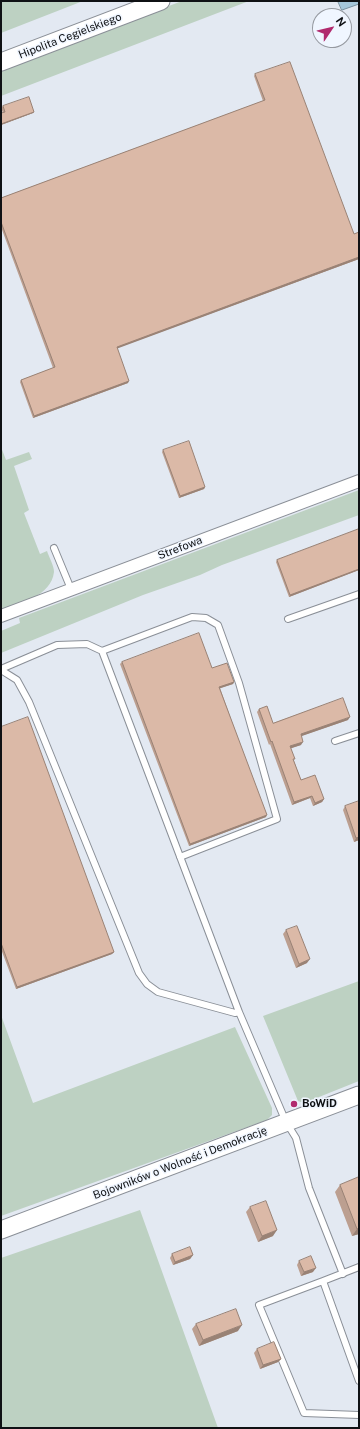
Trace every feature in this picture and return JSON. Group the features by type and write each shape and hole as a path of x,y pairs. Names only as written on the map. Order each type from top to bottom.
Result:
{"main road":[{"name":"Hipolita Cegielskiego","path":"1,62 161,1"},
{"name":"Bojowników o Wolność i Demokrację","path":"1,1230 359,1095"}],"street":[{"name":"Strefowa","path":"1,616 359,481"}],"lane":[{"path":"54,548 71,590"},
{"path":"288,620 359,594"},
{"path":"102,651 192,617 206,618 218,625 239,683 277,820 180,857"},
{"path":"1,669 57,645 87,644 102,651 239,1012 286,1122 296,1138 309,1188 343,1274"},
{"path":"1,669 17,680 29,702 139,973 147,984 158,992 235,1013 239,1012"},
{"path":"335,741 359,733"},
{"path":"359,1267 259,1305 304,1413 359,1415"},
{"path":"323,1281 359,1381"}],"green space":[{"path":"1,1 83,1 1,33"},
{"path":"182,1 249,1 1,96 1,70"},
{"path":"1,447 6,460 29,452 32,459 14,466 29,510 24,513 40,554 47,551 54,572 52,580 41,593 1,610"},
{"path":"359,490 359,515 143,595 1,653 1,631 20,623 19,618"},
{"path":"359,981 359,1081 304,1103 298,1101 263,1016"},
{"path":"1,1015 33,1103 235,1027 272,1108 272,1115 267,1120 1,1216"},
{"path":"140,1210 218,1428 1,1428 1,1258"}],"water":[{"path":"338,1 359,1 359,4 348,8 341,8"}],"building":[{"path":"290,62 354,234 359,232 359,257 117,347 129,381 34,416 21,380 55,367 1,222 1,198 265,100 255,74"},
{"path":"29,97 34,112 1,124 1,113 5,112 3,106"},
{"path":"189,441 205,487 180,496 163,450"},
{"path":"359,529 359,569 290,595 277,560"},
{"path":"199,633 212,668 227,663 234,682 219,687 267,815 190,844 122,662"},
{"path":"343,698 350,717 301,734 303,742 290,746 301,780 315,775 324,799 315,803 312,796 294,802 259,709 267,706 273,723"},
{"path":"28,717 114,952 17,987 1,943 1,727"},
{"path":"359,801 359,837 356,838 345,806"},
{"path":"297,926 310,959 299,964 286,930"},
{"path":"359,1177 359,1228 357,1229 340,1185"},
{"path":"266,1201 277,1230 262,1236 250,1207"},
{"path":"190,1247 193,1255 175,1262 172,1254"},
{"path":"311,1256 316,1268 304,1272 299,1261"},
{"path":"236,1309 242,1325 203,1340 196,1324"},
{"path":"274,1342 281,1359 263,1365 257,1349"}],"place":[{"name":"BoWiD","path":"294,1104"}]}
